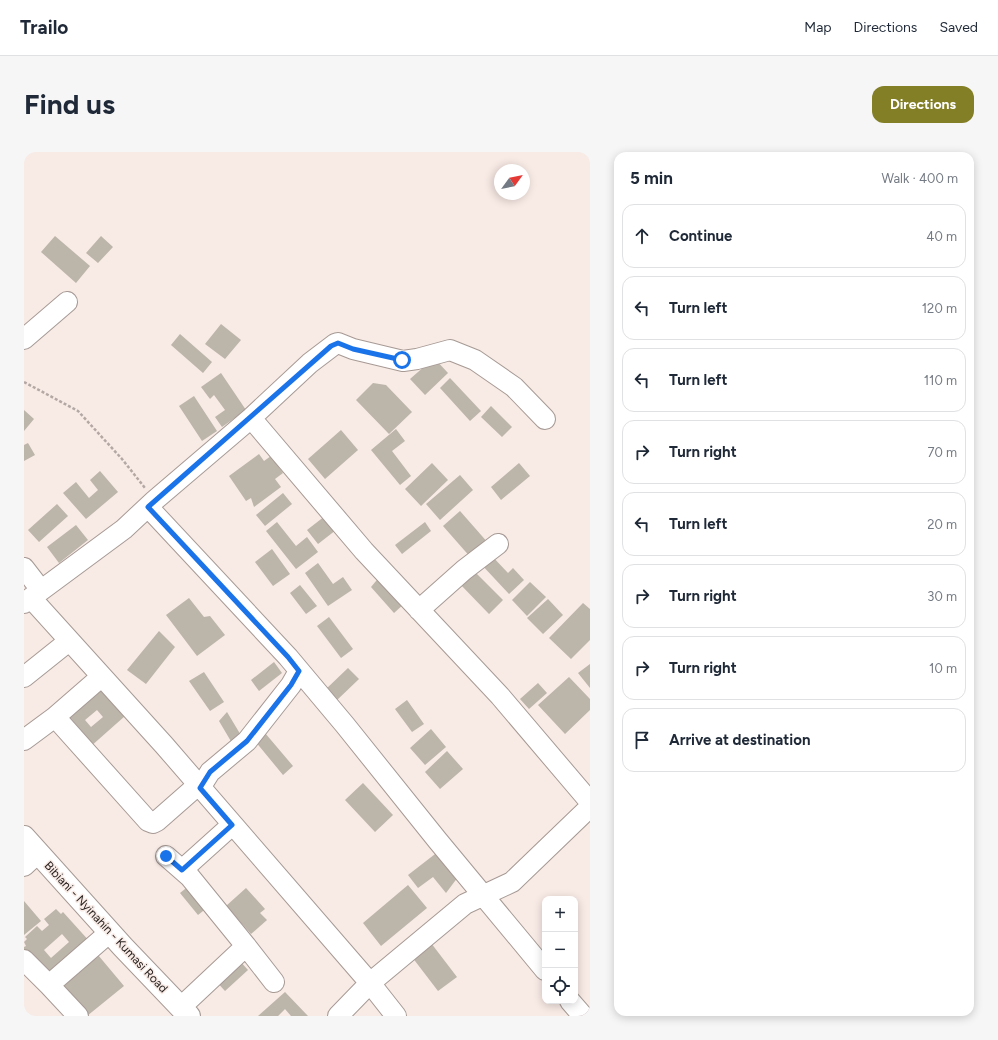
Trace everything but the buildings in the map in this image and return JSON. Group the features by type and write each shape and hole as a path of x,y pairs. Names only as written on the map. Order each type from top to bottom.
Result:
{"main road":[{"name":"Bibiani - Nyinahin - Kumasi Road","path":"24,837 31,860 110,932 185,1012"}],"street":[{"path":"24,339 67,302"},
{"path":"32,597 124,529 251,418 310,363 331,346 338,343 353,349 402,360 417,359 450,350 475,360 514,387 545,419"},
{"path":"251,418 364,551 500,696 590,802"},
{"path":"152,504 288,657 543,968"},
{"path":"419,610 464,570 498,544"},
{"path":"24,568 32,597 69,641 199,786 370,983 396,1016"},
{"path":"24,677 69,641"},
{"path":"56,717 148,821 152,823 157,821 199,786 210,772 247,741 291,685 299,671"},
{"path":"24,740 56,717 101,677"},
{"path":"338,1016 370,983 465,904 512,882 590,807"},
{"path":"182,870 232,825"},
{"path":"166,856 190,877 274,982"},
{"path":"49,985 110,932"},
{"path":"185,1012 246,946"},
{"path":"24,960 78,1016"},
{"path":"573,1004 583,1016"}],"path":[{"path":"24,382 78,411 122,459 152,504"}],"route":[{"path":"166,856 182,870 232,825 200,788 210,772 247,741 291,685 299,671 288,657 148,507 251,418 310,363 331,346 338,343 353,349 402,360"}]}
